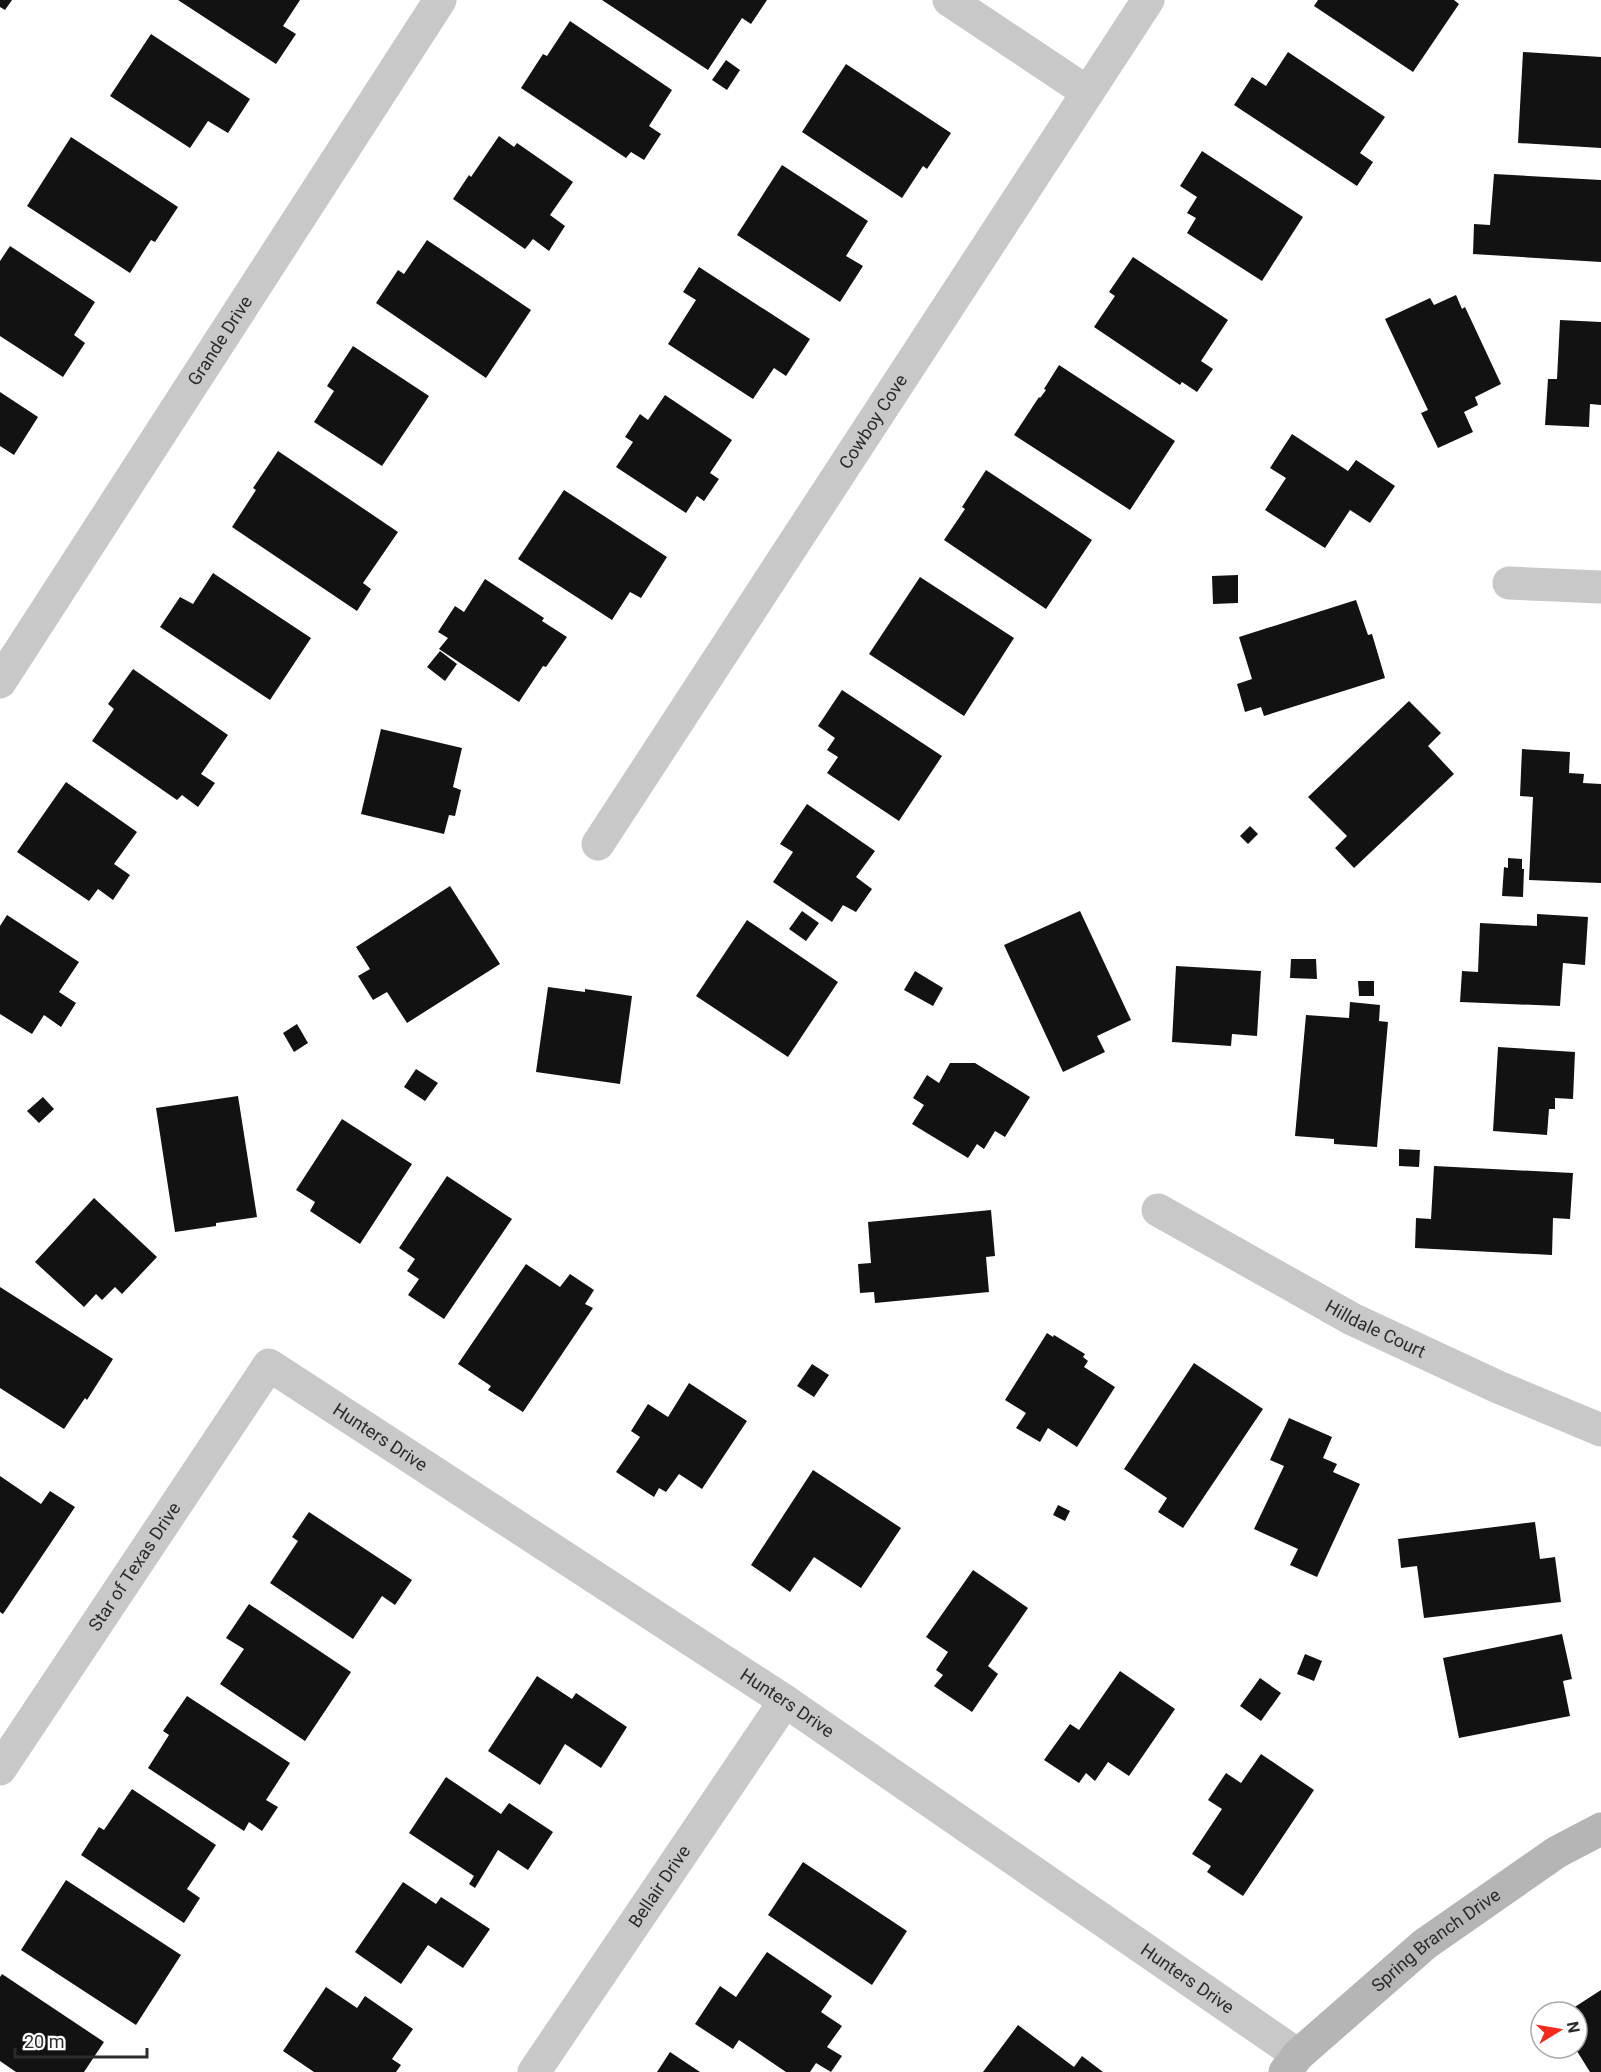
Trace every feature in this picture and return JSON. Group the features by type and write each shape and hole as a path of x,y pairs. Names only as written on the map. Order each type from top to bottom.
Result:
{"street":[{"name":"Grande Drive","path":"0,682 440,0"},
{"path":"949,0 1087,92"},
{"name":"Cowboy Cove","path":"598,844 1148,0"},
{"path":"1509,583 1601,587"},
{"name":"Hilldale Court","path":"1158,1210 1352,1319 1498,1387 1601,1431"},
{"name":"Hunters Drive","path":"269,1365 785,1701 1292,2063"},
{"name":"Star of Texas Drive","path":"2,1763 269,1365"},
{"name":"Bellair Drive","path":"534,2072 785,1701"},
{"name":"Spring Branch Drive","path":"1292,2063 1425,1944 1557,1852 1601,1829"}],"building":[{"path":"0,0 12,0 5,10 0,7"},
{"path":"178,0 300,0 283,26 296,34 276,64"},
{"path":"602,0 767,0 751,24 742,18 708,70"},
{"path":"1318,0 1454,0 1459,4 1413,72 1314,6"},
{"path":"570,21 672,90 649,126 661,134 644,160 631,152 626,158 521,88 543,54 547,56"},
{"path":"151,34 250,99 228,133 208,121 190,148 110,96"},
{"path":"1288,52 1385,117 1360,153 1373,162 1357,186 1234,105 1252,77 1266,86"},
{"path":"1523,52 1601,57 1601,148 1518,143"},
{"path":"726,60 740,70 727,90 712,80"},
{"path":"846,64 951,133 927,169 923,166 902,198 802,132"},
{"path":"499,136 514,147 517,143 573,182 550,215 565,226 549,251 533,239 525,249 453,199"},
{"path":"71,137 178,207 155,242 151,240 130,273 27,206"},
{"path":"1202,151 1303,217 1262,281 1187,233 1196,218 1187,213 1197,197 1180,186"},
{"path":"782,165 868,221 846,256 863,266 840,302 737,235"},
{"path":"1494,174 1601,180 1601,262 1473,254 1474,224 1490,225"},
{"path":"427,240 531,310 486,378 376,303 398,270 404,274"},
{"path":"10,246 95,302 74,335 85,343 63,377 0,336 0,261"},
{"path":"1133,257 1228,320 1201,361 1213,369 1197,392 1182,382 1180,385 1094,327 1115,296 1109,292"},
{"path":"699,267 810,339 786,376 774,368 753,399 668,344 696,300 683,292"},
{"path":"1456,295 1462,309 1465,307 1501,384 1475,397 1478,405 1464,412 1473,432 1438,448 1421,413 1428,410 1385,319 1430,298 1434,305"},
{"path":"1560,320 1601,322 1601,405 1590,404 1589,427 1545,425 1548,379 1557,379"},
{"path":"353,346 429,396 382,466 314,422 334,391 327,386"},
{"path":"1059,365 1175,441 1130,510 1014,435 1046,390 1044,389"},
{"path":"0,392 38,417 14,455 0,446"},
{"path":"665,395 732,440 710,473 719,479 704,501 697,496 686,513 616,467 633,442 625,437 640,414 648,420"},
{"path":"1292,434 1348,471 1356,460 1395,486 1370,523 1350,510 1325,548 1265,510 1286,478 1270,468"},
{"path":"278,451 398,532 363,583 371,589 357,611 232,527 256,490 253,488"},
{"path":"986,470 1092,540 1046,609 944,540 965,509 962,507"},
{"path":"564,490 667,557 641,598 630,592 612,620 518,559"},
{"path":"213,573 311,638 270,700 160,627 180,597 193,604"},
{"path":"1238,575 1238,603 1213,604 1212,576"},
{"path":"920,577 1014,638 964,716 869,654"},
{"path":"485,579 544,618 542,621 567,637 546,667 543,666 519,702 439,649 448,638 438,632 455,606 464,612"},
{"path":"1356,600 1368,635 1372,634 1385,678 1264,716 1261,707 1245,712 1237,684 1252,679 1239,637"},
{"path":"440,651 457,664 445,681 427,667"},
{"path":"133,669 228,735 201,774 215,783 198,807 182,795 177,800 92,741 114,709 108,704"},
{"path":"842,690 942,756 899,821 827,773 838,757 827,750 835,738 818,726"},
{"path":"1409,701 1441,733 1428,746 1454,774 1354,868 1335,848 1347,836 1308,797"},
{"path":"381,729 462,748 453,787 461,790 455,816 449,815 444,834 361,814"},
{"path":"1522,749 1570,752 1569,773 1584,774 1583,783 1601,784 1601,883 1529,880 1533,797 1520,796"},
{"path":"66,782 137,832 114,864 130,875 113,900 98,889 89,901 17,852"},
{"path":"807,804 875,851 856,877 872,889 856,912 843,905 832,922 773,882 793,852 780,844"},
{"path":"1250,826 1258,834 1248,844 1240,836"},
{"path":"1508,858 1522,859 1523,897 1502,896 1504,867 1508,868"},
{"path":"450,886 500,964 407,1023 387,992 373,1000 358,976 370,969 356,947"},
{"path":"802,911 819,923 806,941 789,929"},
{"path":"1080,911 1131,1020 1097,1036 1105,1052 1063,1072 1004,945"},
{"path":"1537,914 1588,917 1585,965 1563,963 1560,1006 1460,1002 1462,971 1478,972 1480,923 1537,926"},
{"path":"7,915 79,962 59,992 76,1003 61,1027 44,1015 32,1034 0,1014 0,926"},
{"path":"747,920 838,982 788,1057 696,996"},
{"path":"1291,959 1316,959 1317,979 1290,978"},
{"path":"1176,966 1261,971 1257,1036 1232,1034 1231,1046 1172,1042"},
{"path":"915,971 943,988 933,1006 904,990"},
{"path":"1358,981 1374,981 1374,996 1359,996"},
{"path":"548,987 585,992 585,989 632,996 620,1084 536,1072"},
{"path":"1350,1002 1380,1005 1379,1021 1388,1022 1377,1147 1334,1144 1334,1139 1295,1136 1306,1015 1349,1018"},
{"path":"297,1024 308,1043 294,1052 283,1033"},
{"path":"1498,1047 1575,1052 1573,1099 1555,1098 1555,1109 1549,1109 1547,1135 1493,1131"},
{"path":"950,1063 975,1063 1030,1097 1005,1137 995,1131 984,1149 977,1144 968,1158 912,1124 924,1105 913,1098 927,1075 939,1083"},
{"path":"416,1069 438,1083 425,1101 404,1087"},
{"path":"238,1096 257,1217 175,1232 156,1108"},
{"path":"43,1097 54,1109 39,1123 27,1111"},
{"path":"342,1119 412,1164 360,1244 310,1211 315,1202 296,1190"},
{"path":"1399,1149 1420,1150 1419,1167 1399,1166"},
{"path":"1434,1166 1573,1173 1570,1219 1553,1218 1552,1255 1415,1248 1416,1218 1431,1219"},
{"path":"447,1176 512,1219 444,1319 408,1295 419,1279 407,1271 415,1259 399,1248"},
{"path":"94,1198 157,1257 122,1294 115,1287 102,1300 96,1294 84,1307 35,1262"},
{"path":"991,1210 995,1256 986,1257 989,1292 875,1303 874,1292 860,1293 858,1264 871,1263 868,1222"},
{"path":"526,1264 560,1287 570,1274 594,1290 585,1304 593,1308 523,1412 488,1390 491,1386 458,1364"},
{"path":"0,1287 113,1359 87,1400 85,1398 64,1429 0,1388"},
{"path":"1047,1333 1085,1354 1083,1357 1088,1361 1084,1367 1115,1387 1077,1447 1048,1428 1040,1442 1016,1428 1026,1413 1005,1400"},
{"path":"1194,1363 1263,1409 1183,1528 1158,1512 1167,1498 1124,1469"},
{"path":"812,1364 829,1375 814,1397 797,1386"},
{"path":"689,1383 747,1421 702,1489 679,1474 666,1492 659,1488 654,1497 616,1472 640,1437 631,1431 648,1404 668,1417"},
{"path":"1289,1418 1332,1437 1323,1458 1337,1464 1333,1472 1360,1484 1317,1577 1290,1565 1298,1549 1254,1529 1284,1466 1270,1460"},
{"path":"813,1470 901,1528 861,1588 814,1557 790,1592 751,1565"},
{"path":"0,1476 41,1504 50,1491 75,1507 3,1614 0,1612"},
{"path":"1058,1505 1070,1511 1065,1521 1053,1515"},
{"path":"309,1512 412,1580 395,1605 382,1596 353,1639 270,1583 298,1541 292,1537"},
{"path":"1535,1522 1540,1559 1555,1557 1561,1602 1424,1618 1417,1566 1401,1568 1398,1539"},
{"path":"973,1570 1028,1608 988,1666 998,1674 972,1712 934,1686 943,1675 936,1670 948,1652 926,1637"},
{"path":"249,1604 351,1672 305,1741 220,1684 244,1649 226,1638"},
{"path":"1562,1634 1572,1679 1563,1681 1570,1716 1459,1738 1443,1658"},
{"path":"1305,1654 1322,1661 1314,1681 1297,1674"},
{"path":"1120,1671 1175,1709 1129,1776 1108,1762 1095,1781 1086,1773 1079,1783 1044,1760 1070,1724 1079,1730"},
{"path":"537,1676 572,1699 576,1693 627,1727 601,1768 565,1744 540,1785 488,1751"},
{"path":"1260,1678 1281,1693 1261,1721 1240,1706"},
{"path":"187,1696 290,1763 266,1800 278,1807 262,1831 249,1822 244,1831 148,1768 169,1735 163,1731"},
{"path":"1261,1754 1314,1790 1243,1896 1207,1872 1211,1866 1192,1854 1222,1809 1208,1800 1226,1773 1241,1783"},
{"path":"446,1777 501,1814 509,1803 553,1832 528,1870 498,1850 475,1888 469,1884 474,1876 409,1833"},
{"path":"132,1789 216,1845 187,1889 200,1898 184,1923 81,1855 99,1827 104,1830"},
{"path":"803,1862 907,1931 872,1985 768,1915"},
{"path":"66,1880 181,1955 136,2025 21,1950"},
{"path":"403,1882 436,1904 441,1897 490,1929 463,1968 428,1945 401,1984 355,1952"},
{"path":"767,1952 832,1996 821,2012 842,2026 827,2047 842,2056 831,2072 816,2063 810,2072 786,2072 739,2040 733,2049 695,2024 720,1986 736,1997"},
{"path":"2,1974 104,2042 84,2072 16,2072 0,2061 0,1977"},
{"path":"326,1987 357,2008 365,1996 413,2029 392,2059 401,2065 396,2072 314,2072 283,2051"},
{"path":"1601,1990 1601,2072 1590,2072 1582,2060 1589,2060 1589,2000 1586,2000"},
{"path":"1018,2025 1074,2067 1082,2056 1103,2072 983,2072"},
{"path":"670,2052 700,2072 657,2072"}]}
